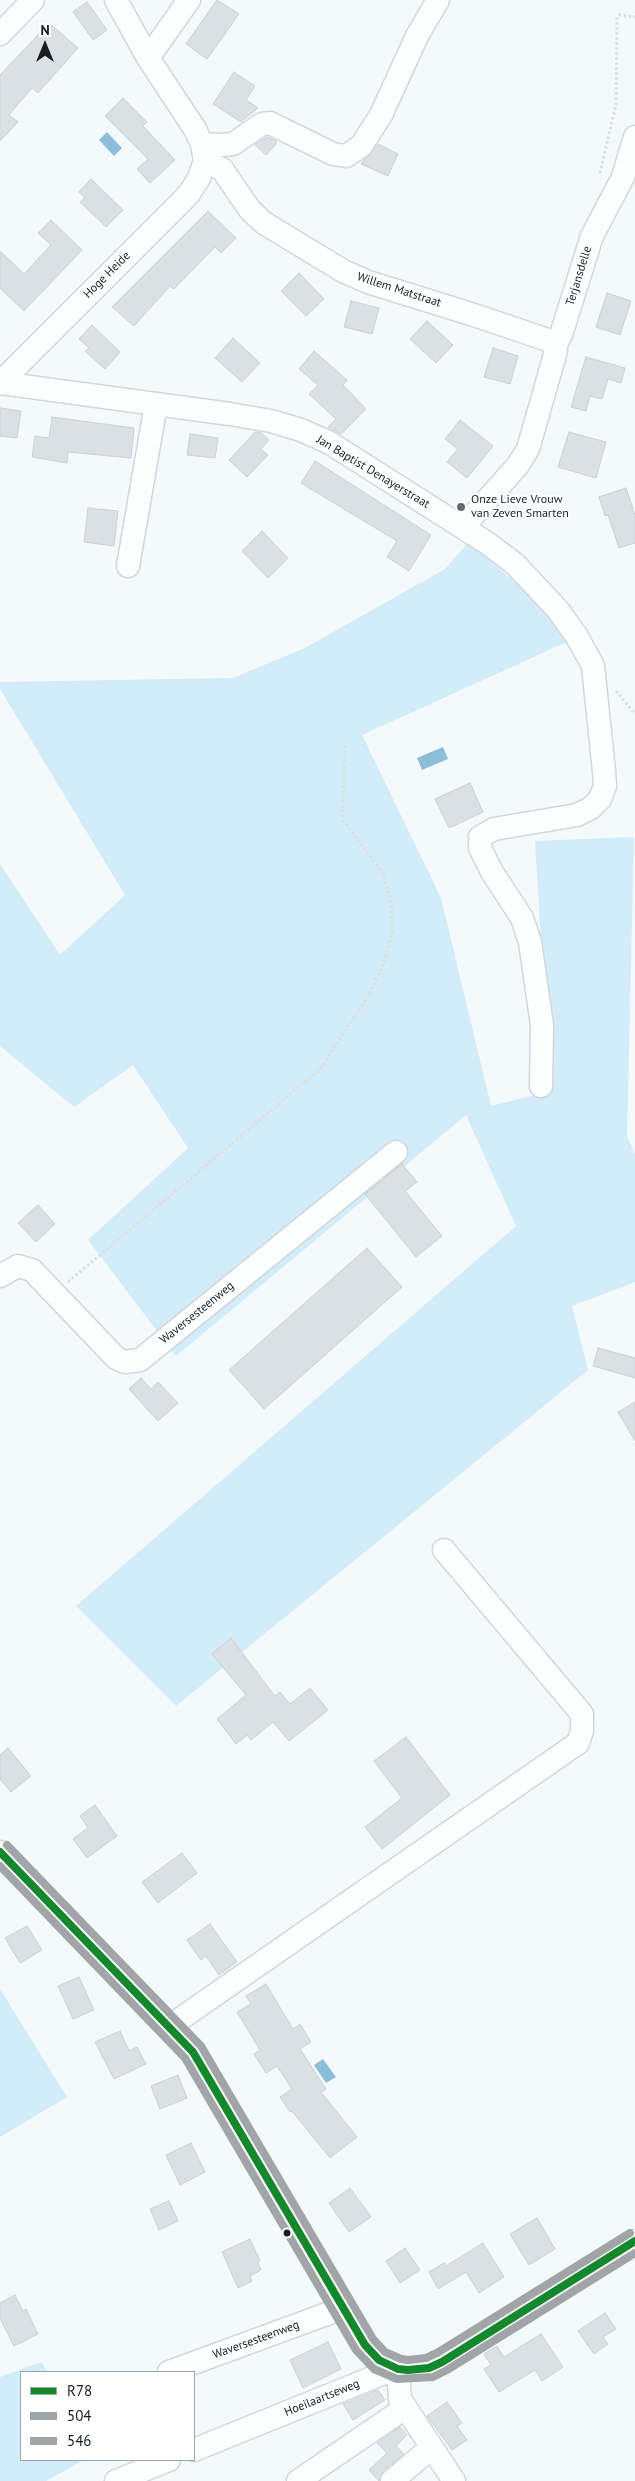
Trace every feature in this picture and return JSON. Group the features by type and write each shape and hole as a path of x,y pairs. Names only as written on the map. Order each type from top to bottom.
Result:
{"street":[{"path":"0,34 33,0"},
{"name":"Willem Matstraat","path":"116,0 148,58 195,129 204,152 222,169 250,210 264,223 343,271 368,282 548,340 555,346"},
{"path":"148,58 189,0"},
{"path":"204,152 233,144 262,124 270,123 333,154 346,156 361,146 381,115 417,36 438,0"},
{"name":"Terjansdelle","path":"463,527 518,465 528,449 556,351 555,346 561,335 592,236 623,177 635,137"},
{"name":"Hoge Heide","path":"0,383 189,194 199,178 204,152"},
{"name":"Jan Baptist Denayerstraat","path":"0,383 271,421 301,430 330,443 463,527 514,564 540,589 576,635 593,666 604,771 604,786 600,799 591,808 576,815 494,829 480,837 480,848 492,872 522,918 530,942 542,1025 541,1086"},
{"path":"128,566 156,404"},
{"name":"Waversesteenweg","path":"0,1276 18,1266 32,1270 116,1358 125,1362 140,1360 396,1152"},
{"path":"170,2026 578,1743 582,1731 582,1714 444,1550"},
{"path":"0,1852 170,2026 193,2052 365,2345 379,2360 398,2369 418,2370 442,2362 635,2241"},
{"name":"Waversesteenweg","path":"172,2371 343,2308"},
{"path":"398,2369 398,2390 405,2408 454,2481"},
{"name":"Hoeilaartseweg","path":"195,2450 378,2375 398,2369"},
{"path":"298,2481 405,2408"},
{"path":"392,2481 431,2448"},
{"path":"116,2481 166,2461"}],"path":[{"path":"599,179 616,104 617,19 619,15 635,18"},
{"path":"54,1294 320,1069 369,995 384,963 392,932 391,900 382,872 342,818 346,742"}],"shaded area":[{"path":"468,543 513,580 571,640 362,735 441,898 491,1106 550,1091 535,841 634,837 627,1136 635,1155 635,1282 572,1306 588,1370 176,1706 76,1606 516,1226 466,1115 176,1356 88,1240 188,1148 133,1065 74,1107 0,1046 0,864 60,955 125,895 0,689 0,682 233,678 305,648 445,569"},
{"path":"0,1989 67,2097 0,2137"},
{"path":"42,2362 46,2371 20,2371 20,2461 82,2461 46,2481 0,2481 0,2377"}],"water":[{"path":"107,132 122,148 114,156 99,140"},
{"path":"443,747 448,759 422,770 417,758"},
{"path":"323,2059 336,2077 326,2083 314,2065"}],"building":[{"path":"217,0 239,14 207,59 186,44"},
{"path":"87,2 107,30 93,40 73,12"},
{"path":"49,23 78,48 38,93 32,88 9,115 18,122 0,141 0,75"},
{"path":"234,72 255,86 246,100 258,108 241,122 213,104"},
{"path":"123,98 147,122 143,126 175,160 150,183 137,169 148,159 105,116"},
{"path":"267,137 276,141 276,144 266,155 255,145"},
{"path":"378,144 398,154 388,176 361,164"},
{"path":"91,179 123,210 106,227 80,202 85,198 79,192"},
{"path":"208,211 236,238 221,253 215,247 174,289 170,286 134,326 112,307"},
{"path":"51,220 82,250 24,311 0,288 0,251 24,274 51,245 38,233"},
{"path":"299,273 324,299 306,316 281,291"},
{"path":"607,293 631,301 620,335 596,327"},
{"path":"351,301 379,308 372,334 344,327"},
{"path":"427,321 453,345 436,363 410,339"},
{"path":"92,325 120,352 105,369 85,351 89,348 79,339"},
{"path":"233,338 260,363 242,382 215,358"},
{"path":"493,348 518,356 510,384 484,377"},
{"path":"314,351 347,380 343,385 366,409 341,434 328,427 336,419 309,394 318,385 299,369"},
{"path":"586,357 625,368 621,383 608,379 602,399 590,396 586,411 571,407"},
{"path":"0,408 21,411 17,438 0,436"},
{"path":"52,417 134,428 131,458 68,452 67,463 32,457 35,436 49,438"},
{"path":"460,420 493,446 467,478 447,462 458,449 445,439"},
{"path":"255,432 261,433 269,440 261,449 268,455 247,477 229,460"},
{"path":"569,432 606,442 596,478 558,467"},
{"path":"190,434 218,438 215,458 187,455"},
{"path":"315,461 431,535 409,571 387,557 397,541 301,483"},
{"path":"626,488 635,515 635,543 619,548 608,515 605,516 599,497"},
{"path":"88,508 118,511 114,546 84,542"},
{"path":"262,531 288,558 268,578 242,551"},
{"path":"470,783 483,812 449,828 435,799"},
{"path":"402,1164 417,1182 405,1191 442,1236 416,1257 365,1194"},
{"path":"38,1205 55,1224 36,1242 18,1223"},
{"path":"367,1248 402,1287 264,1409 229,1370"},
{"path":"598,1348 635,1358 635,1378 593,1366"},
{"path":"141,1378 151,1389 158,1382 178,1403 158,1421 129,1389"},
{"path":"635,1402 635,1441 618,1412"},
{"path":"231,1638 275,1696 280,1692 290,1704 310,1688 328,1710 289,1741 273,1722 251,1740 247,1735 236,1744 217,1719 246,1695 212,1654"},
{"path":"406,1737 450,1795 382,1849 365,1827 402,1798 374,1761"},
{"path":"8,1748 31,1776 11,1792 0,1779 0,1755"},
{"path":"95,1805 117,1836 87,1858 73,1839 88,1828 80,1816"},
{"path":"182,1853 197,1873 158,1903 142,1882"},
{"path":"210,1924 237,1962 219,1975 206,1956 201,1960 187,1940"},
{"path":"27,1926 42,1950 20,1963 5,1938"},
{"path":"79,1977 94,2010 73,2019 58,1986"},
{"path":"266,1984 293,2029 300,2024 311,2042 300,2049 326,2089 321,2092 357,2137 330,2158 292,2111 290,2112 280,2097 292,2089 277,2066 266,2073 254,2054 260,2050 237,2012 251,2004 246,1996"},
{"path":"120,2031 129,2051 137,2047 146,2064 114,2079 95,2042"},
{"path":"178,2075 187,2098 160,2109 151,2086"},
{"path":"191,2143 205,2172 180,2185 166,2155"},
{"path":"350,2188 371,2217 349,2232 329,2203"},
{"path":"169,2201 178,2221 159,2230 150,2209"},
{"path":"537,2218 555,2249 529,2265 510,2234"},
{"path":"250,2239 260,2261 258,2263 261,2270 250,2276 252,2281 238,2288 222,2252"},
{"path":"483,2243 504,2277 479,2293 466,2272 438,2289 429,2272 444,2263 446,2266"},
{"path":"405,2248 420,2270 400,2283 386,2261"},
{"path":"15,2295 23,2311 26,2309 38,2334 14,2346 0,2318 0,2303"},
{"path":"605,2313 616,2329 603,2337 608,2344 594,2354 578,2331"},
{"path":"541,2334 563,2367 542,2381 535,2370 499,2392 484,2369 491,2365 484,2354 497,2346 504,2357"},
{"path":"328,2342 341,2369 303,2388 290,2360"},
{"path":"378,2390 385,2400 353,2420 343,2404"},
{"path":"447,2402 462,2423 457,2426 467,2440 452,2450 427,2416"},
{"path":"400,2427 407,2435 396,2446 404,2454 383,2471 379,2481 369,2470 387,2453 377,2443"}],"transit line":[{"name":"546","path":"7,1845 201,2046 373,2339 385,2352 408,2360 426,2358 437,2353 630,2233"},
{"name":"R78","path":"0,1852 193,2052 365,2345 379,2360 398,2369 408,2370 429,2368 442,2362 635,2241"},
{"name":"504","path":"0,1866 185,2058 356,2350 374,2369 397,2379 433,2377 635,2253"}],"place":[{"name":"Onze Lieve Vrouw van Zeven Smarten","path":"461,507"}]}
